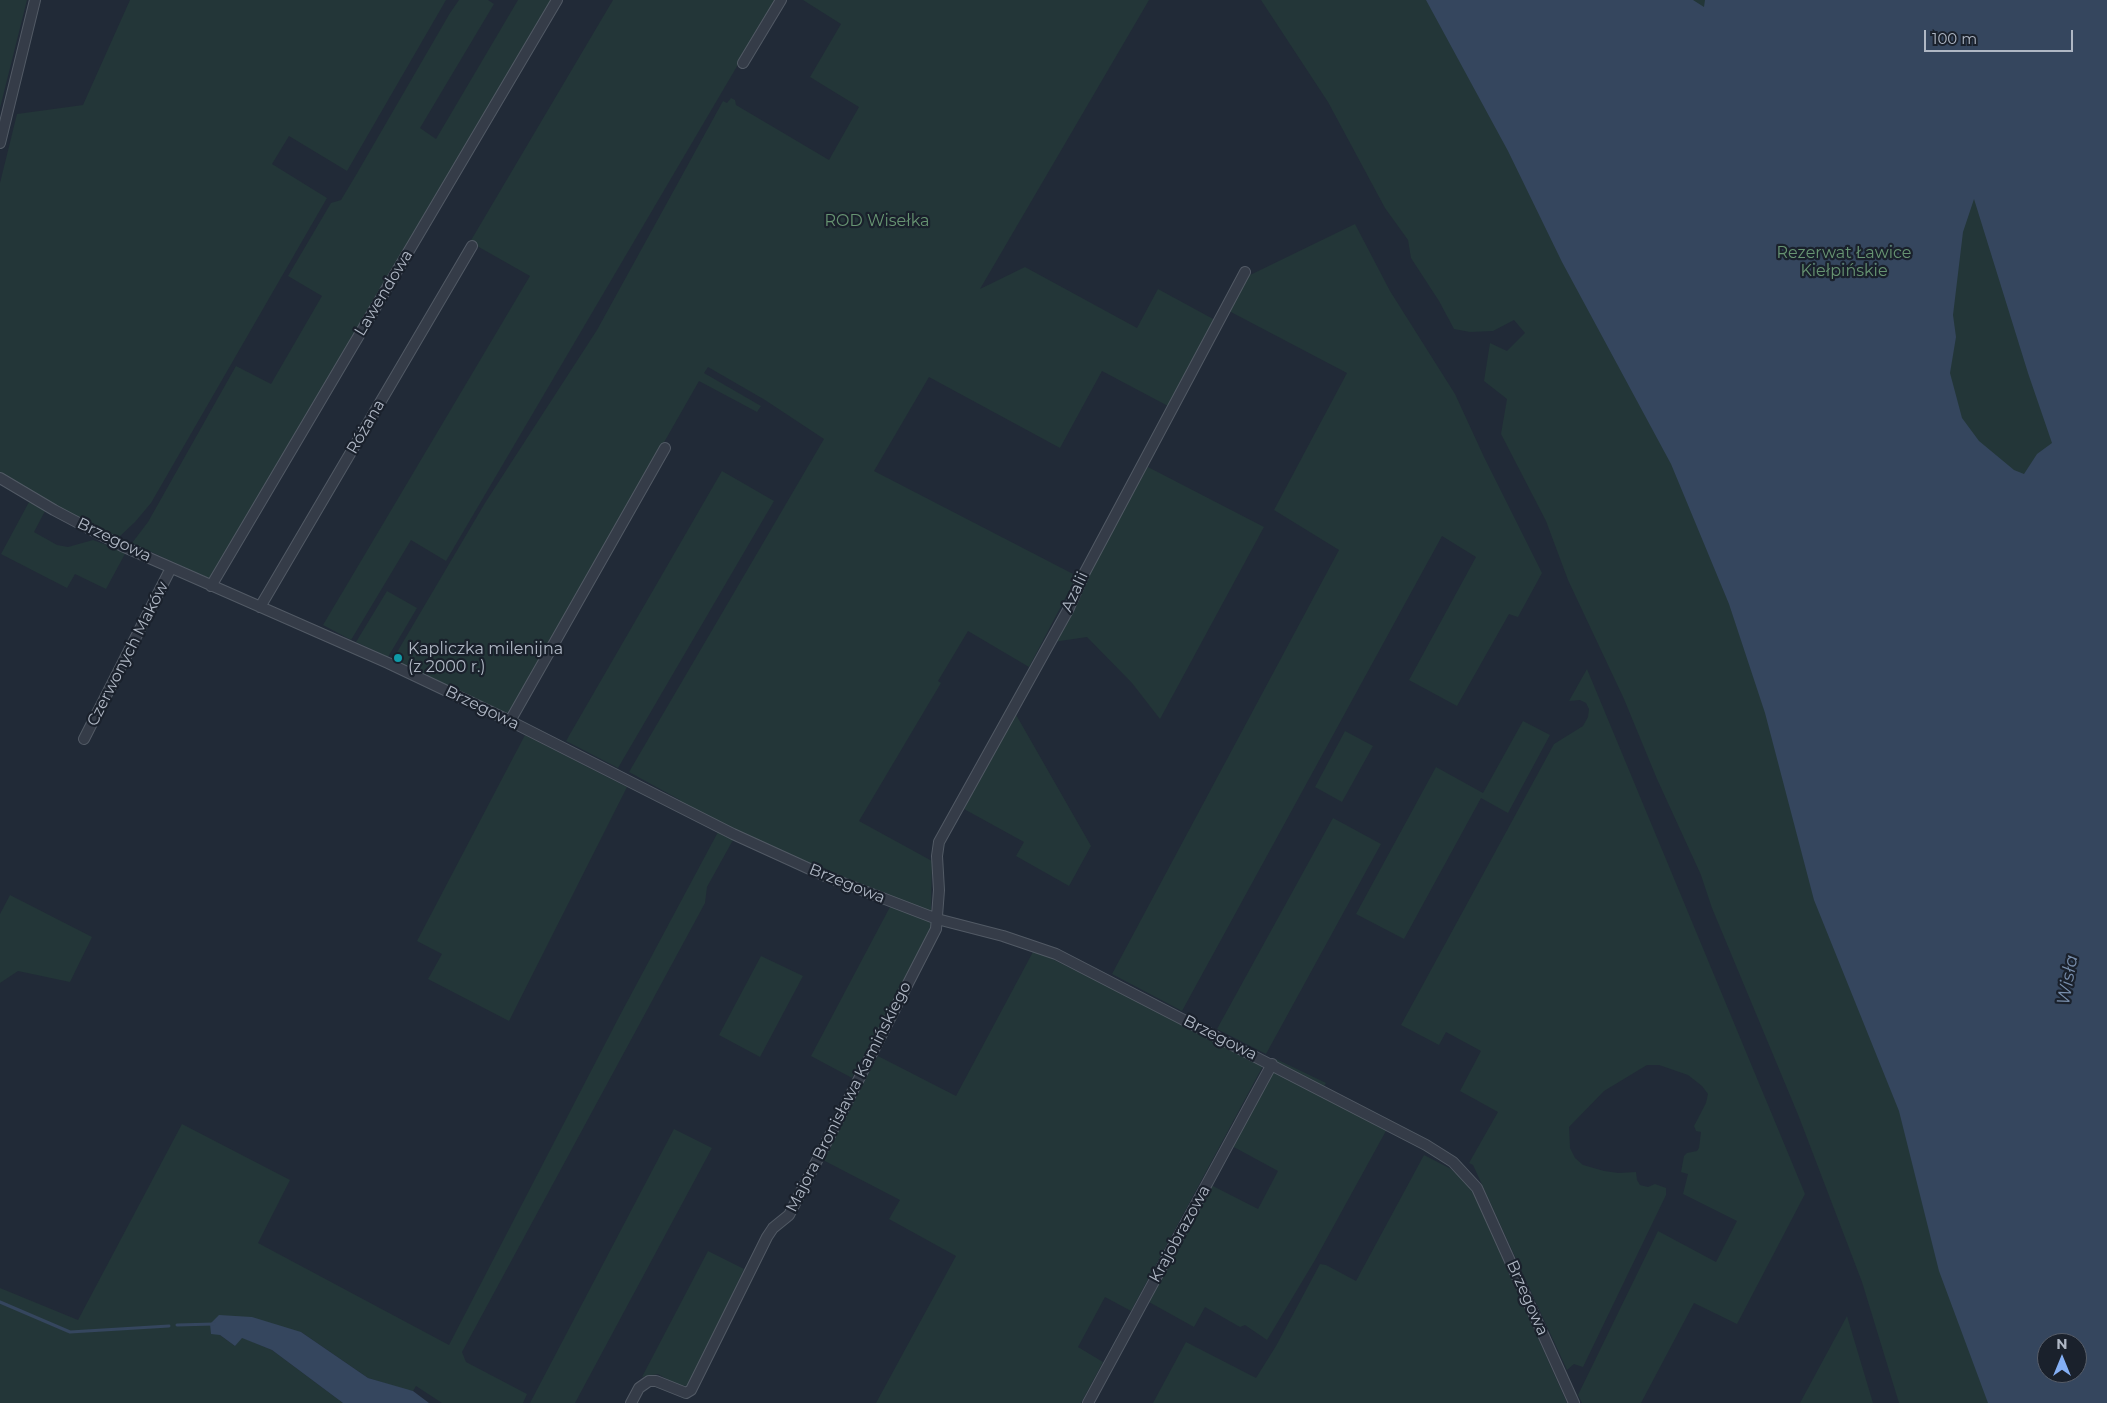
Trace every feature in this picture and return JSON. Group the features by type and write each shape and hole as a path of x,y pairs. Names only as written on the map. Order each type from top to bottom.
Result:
{"street":[{"path":"0,143 35,0"},
{"name":"Lawendowa","path":"212,586 557,0"},
{"path":"743,63 781,0"},
{"name":"Różana","path":"260,608 472,246"},
{"name":"Azalii","path":"937,919 939,890 936,856 939,842 1068,610 1085,572 1244,272"},
{"path":"510,721 665,448"},
{"name":"Brzegowa","path":"0,478 62,515 260,608 388,663 510,721 733,834 824,876 937,919 1004,936 1056,954 1426,1145 1453,1162 1477,1188 1574,1403"},
{"name":"Czerwonych Maków","path":"84,739 172,568"},
{"name":"Majora Bronisława Kamińskiego","path":"631,1403 639,1388 650,1381 656,1381 686,1393 691,1390 767,1237 773,1228 789,1215 936,929 937,919"},
{"name":"Krajobrazowa","path":"1088,1403 1272,1064"}],"green space":[{"path":"0,0 27,0 0,108"},
{"path":"130,0 446,0 347,171 289,136 272,164 327,198 151,503 119,537 63,511 0,474 0,183 17,114 83,105"},
{"path":"459,0 488,0 494,4 420,128 436,139 518,0 552,0 210,579 132,543 148,522 236,366 271,384 322,296 288,276 331,203 341,200"},
{"path":"613,0 776,0 446,561 411,540 351,640 323,625 530,276 470,242"},
{"name":"ROD Wisełka","path":"803,0 1149,0 980,289 1025,267 1137,328 1158,289 1215,320 1168,406 1102,371 1060,448 929,377 874,471 1077,576 1029,667 968,631 938,681 941,683 859,821 932,861 931,912 828,873 743,835 679,803 680,800 629,772 824,439 765,400 708,367 704,373 761,406 757,412 699,381 508,716 403,666 393,659 485,503 597,330 723,101 727,103 731,98 735,100 736,105 829,160 859,107 810,77 841,24"},
{"name":"Rezerwat Ławice Kiełpińskie","path":"1261,0 2107,0 2107,1403 1899,1403 1862,1282 1799,1117 1712,908 1701,875 1657,779 1624,699 1568,580 1546,521 1501,434 1507,399 1484,381 1490,343 1507,351 1525,333 1514,320 1493,331 1470,332 1454,329 1439,301 1411,258 1408,240 1385,208 1328,102"},
{"path":"1355,224 1390,291 1455,394 1542,573 1518,617 1509,614 1457,706 1409,680 1476,557 1442,536 1182,1011 1112,974 1339,550 1274,510 1347,373 1229,311 1248,276"},
{"path":"1146,466 1264,527 1160,719 1132,683 1087,637 1053,642"},
{"path":"722,471 774,501 618,768 566,741"},
{"path":"29,502 45,511 34,532 57,545 68,547 93,540 126,552 106,589 75,574 67,588 1,554"},
{"path":"387,591 417,608 388,657 356,642"},
{"path":"1587,669 1805,1194 1737,1324 1694,1303 1641,1403 1582,1403 1578,1395 1658,1231 1716,1262 1737,1221 1683,1194 1688,1174 1681,1172 1684,1156 1687,1153 1697,1151 1699,1148 1701,1132 1696,1131 1694,1126 1706,1103 1708,1094 1702,1086 1688,1075 1659,1065 1647,1065 1604,1091 1569,1127 1570,1148 1575,1158 1583,1165 1618,1173 1636,1172 1640,1185 1648,1187 1655,1184 1666,1188 1666,1195 1583,1367 1574,1364 1567,1370 1473,1165 1469,1163 1498,1112 1460,1091 1481,1051 1446,1032 1439,1045 1401,1025 1554,744 1583,726 1588,717 1589,709 1586,703 1580,700 1569,701"},
{"path":"1015,713 1091,846 1069,886 1016,856 1024,842 964,809"},
{"path":"1523,721 1550,735 1508,813 1481,798 1404,939 1356,914 1436,767 1483,793"},
{"path":"1345,731 1373,746 1342,802 1315,787"},
{"path":"525,735 627,787 509,1021 428,979 442,954 417,941"},
{"path":"1333,818 1381,844 1266,1054 1217,1029"},
{"path":"718,832 733,840 707,887 705,903 462,1352 466,1362 527,1394 523,1403 442,1403 416,1386 413,1391 406,1390 368,1378 301,1332 220,1335 235,1346 241,1337 272,1350 343,1403 0,1403 0,1288 78,1320 182,1124 290,1180 258,1243 449,1345 619,1017"},
{"path":"10,895 92,937 70,982 18,971 0,983 0,914"},
{"path":"891,905 930,921 932,928 852,1078 811,1056"},
{"path":"1034,950 1264,1064 1131,1311 1105,1297 1078,1347 1103,1362 1081,1403 876,1403 956,1256 889,1219 900,1200 823,1160 878,1056 956,1096"},
{"path":"761,956 803,976 760,1057 719,1035"},
{"path":"1276,1059 1326,1083 1323,1088 1274,1062"},
{"path":"1274,1069 1387,1129 1315,1260 1267,1340 1245,1325 1240,1327 1205,1307 1194,1327 1149,1302 1211,1185 1258,1209 1278,1171 1232,1146"},
{"path":"674,1129 712,1148 575,1403 530,1403"},
{"path":"1424,1155 1451,1169 1471,1188 1567,1403 1153,1403 1186,1342 1256,1378 1276,1346 1320,1264 1326,1265 1356,1281"},
{"path":"708,1251 744,1269 713,1336 705,1358 687,1386 677,1385 658,1374 642,1377"},
{"path":"1847,1316 1873,1403 1800,1403"}],"water":[{"name":"Rezerwat Ławice Kiełpińskie","path":"1426,0 1693,0 1704,7 1705,0 2107,0 2107,1403 1988,1403 1939,1271 1899,1111 1814,900 1765,713 1729,604 1671,464 1562,262 1508,151","holes":["1974,199 2028,373 2052,443 2037,454 2024,474 2014,470 1979,441 1962,418 1950,373 1956,337 1953,315 1963,232"]},
{"path":"219,1315 252,1317 301,1332 368,1378 413,1391 429,1403 343,1403 272,1350 242,1338 235,1346 220,1335 211,1334 210,1324"}],"waterway":[{"path":"0,1302 70,1332 169,1326"},
{"path":"177,1325 214,1324"}],"place":[{"name":"Kapliczka milenijna (z 2000 r.)","path":"398,658"}],"water label":[{"name":"Wisła","path":"2068,980"}]}
